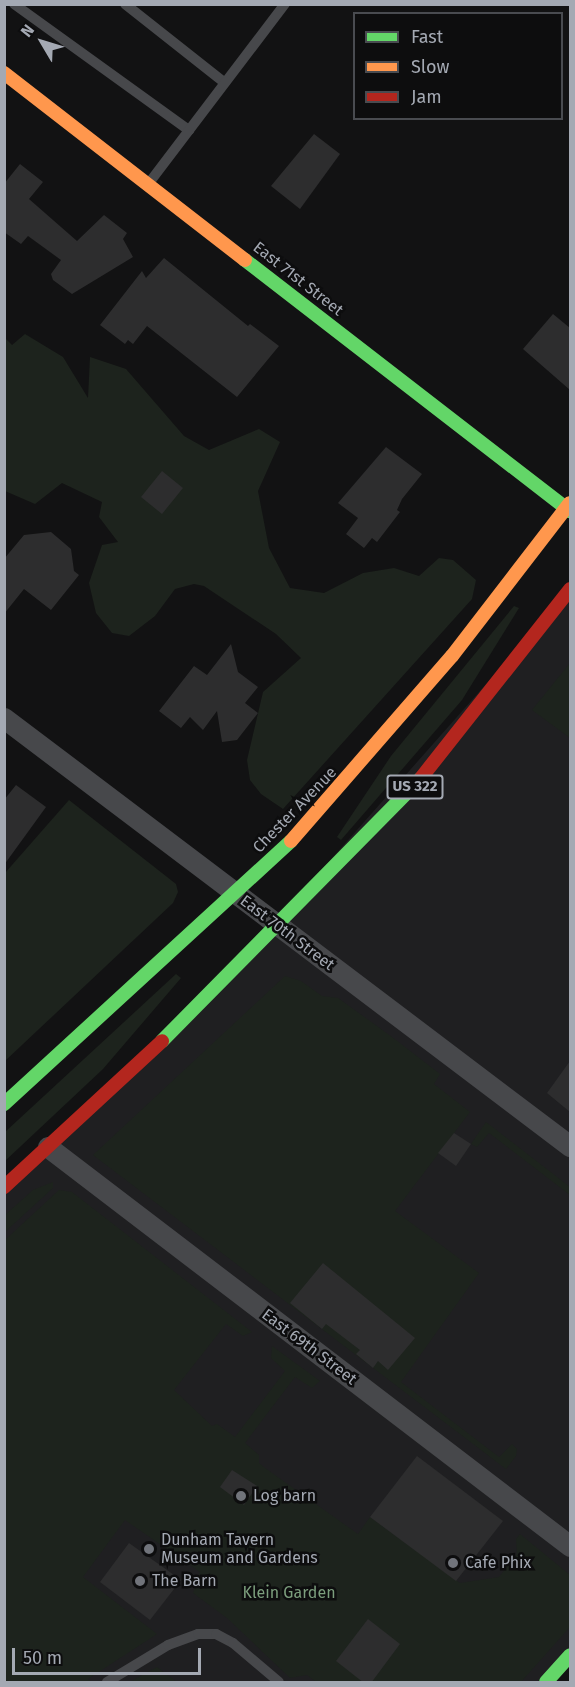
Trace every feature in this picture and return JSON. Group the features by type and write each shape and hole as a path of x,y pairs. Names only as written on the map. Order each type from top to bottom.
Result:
{"main road":[{"name":"East 71st Street","path":"4,73 569,508"},
{"name":"Chester Avenue","path":"4,1104 281,851 366,758 452,656 569,508"},
{"name":"US 322","path":"4,1187 279,927 409,794 570,589"},
{"path":"546,1683 570,1655"}],"street":[{"name":"East 70th Street","path":"4,718 570,1146"},
{"name":"East 69th Street","path":"48,1147 570,1546"}],"lane":[{"path":"14,4 189,130"},
{"path":"125,4 225,82"},
{"path":"148,184 285,4"},
{"path":"107,1683 168,1645 198,1634 216,1634 233,1643 279,1683"}],"shaded area":[{"path":"570,589 570,1655 546,1682 5,1682 5,1187 235,968"}],"green space":[{"path":"25,334 63,357 88,398 90,357 126,369 184,436 209,450 259,429 280,442 258,491 269,548 290,588 324,593 363,573 394,568 419,576 439,558 453,560 476,580 472,599 283,809 261,794 250,780 247,760 263,692 301,658 276,634 204,586 194,584 175,589 155,616 129,636 112,633 96,613 89,583 102,545 118,542 99,517 102,502 62,483 35,504 5,491 4,337 12,345"},
{"path":"514,606 519,608 462,700 341,840 337,837 391,756"},
{"path":"570,663 570,738 532,710"},
{"path":"69,800 176,884 178,892 173,903 5,1061 5,873"},
{"path":"176,974 181,978 103,1069 5,1161 5,1132"},
{"path":"285,976 301,981 322,996 338,998 392,1037 440,1074 434,1084 470,1112 395,1211 479,1273 401,1382 499,1457 512,1444 517,1449 516,1456 506,1469 93,1155"},
{"path":"486,1122 570,1187 570,1195 489,1133 477,1147 471,1144"},
{"path":"53,1182 53,1188 5,1232 5,1215 33,1190"},
{"name":"Klein Garden","path":"59,1190 72,1192 252,1332 243,1336 226,1324 174,1390 212,1426 217,1424 235,1437 285,1371 271,1358 272,1346 320,1381 312,1388 295,1377 245,1443 259,1455 259,1463 265,1468 358,1534 370,1517 460,1583 499,1577 517,1554 516,1539 520,1534 570,1575 570,1627 521,1682 316,1682 307,1675 290,1678 227,1618 193,1593 200,1572 125,1520 83,1577 157,1634 88,1679 92,1682 5,1682 5,1240"},
{"path":"157,1667 177,1682 130,1682 142,1675"}],"building":[{"path":"314,134 340,154 300,209 271,186"},
{"path":"20,164 43,182 29,199 77,241 104,215 127,233 123,239 133,257 72,294 53,280 51,274 61,260 28,236 21,244 4,232 4,184"},
{"path":"164,258 248,326 250,324 279,346 237,397 147,326 133,344 128,340 125,344 100,325 142,271 146,278"},
{"path":"553,314 570,328 570,390 523,349"},
{"path":"386,447 422,474 402,499 397,510 400,512 377,542 372,538 364,548 346,534 358,518 338,503"},
{"path":"162,471 183,488 162,514 141,497"},
{"path":"51,532 71,549 74,571 79,575 51,610 24,589 4,614 4,559 24,535"},
{"path":"231,644 238,672 258,687 245,703 258,713 237,740 222,742 217,711 203,730 190,717 181,728 159,711 194,666 207,675"},
{"path":"16,785 46,807 4,865 4,800"},
{"path":"570,1061 570,1112 547,1093"},
{"path":"454,1133 471,1144 456,1166 438,1153"},
{"path":"323,1263 415,1338 388,1370 378,1361 373,1368 356,1354 360,1350 326,1324 322,1329 290,1303"},
{"path":"417,1456 503,1521 456,1581 370,1517"},
{"name":"Log barn","path":"232,1470 257,1486 244,1505 220,1487"},
{"name":"The Barn","path":"129,1543 181,1580 150,1620 100,1582"},
{"path":"368,1619 400,1644 371,1683 364,1683 336,1661"}],"traffic: fast":[{"path":"245,260 570,511"},
{"path":"162,1041 421,778"},
{"path":"4,1104 291,841"},
{"path":"546,1682 570,1655"}],"traffic: slow":[{"path":"4,73 245,260"},
{"path":"291,841 452,656 570,503"}],"traffic: jam":[{"path":"421,778 570,589"},
{"path":"4,1187 162,1041"}],"place":[{"name":"Log barn","path":"241,1496"},
{"name":"Dunham Tavern Museum and Gardens","path":"149,1549"},
{"name":"Cafe Phix","path":"453,1563"},
{"name":"The Barn","path":"140,1581"}]}
